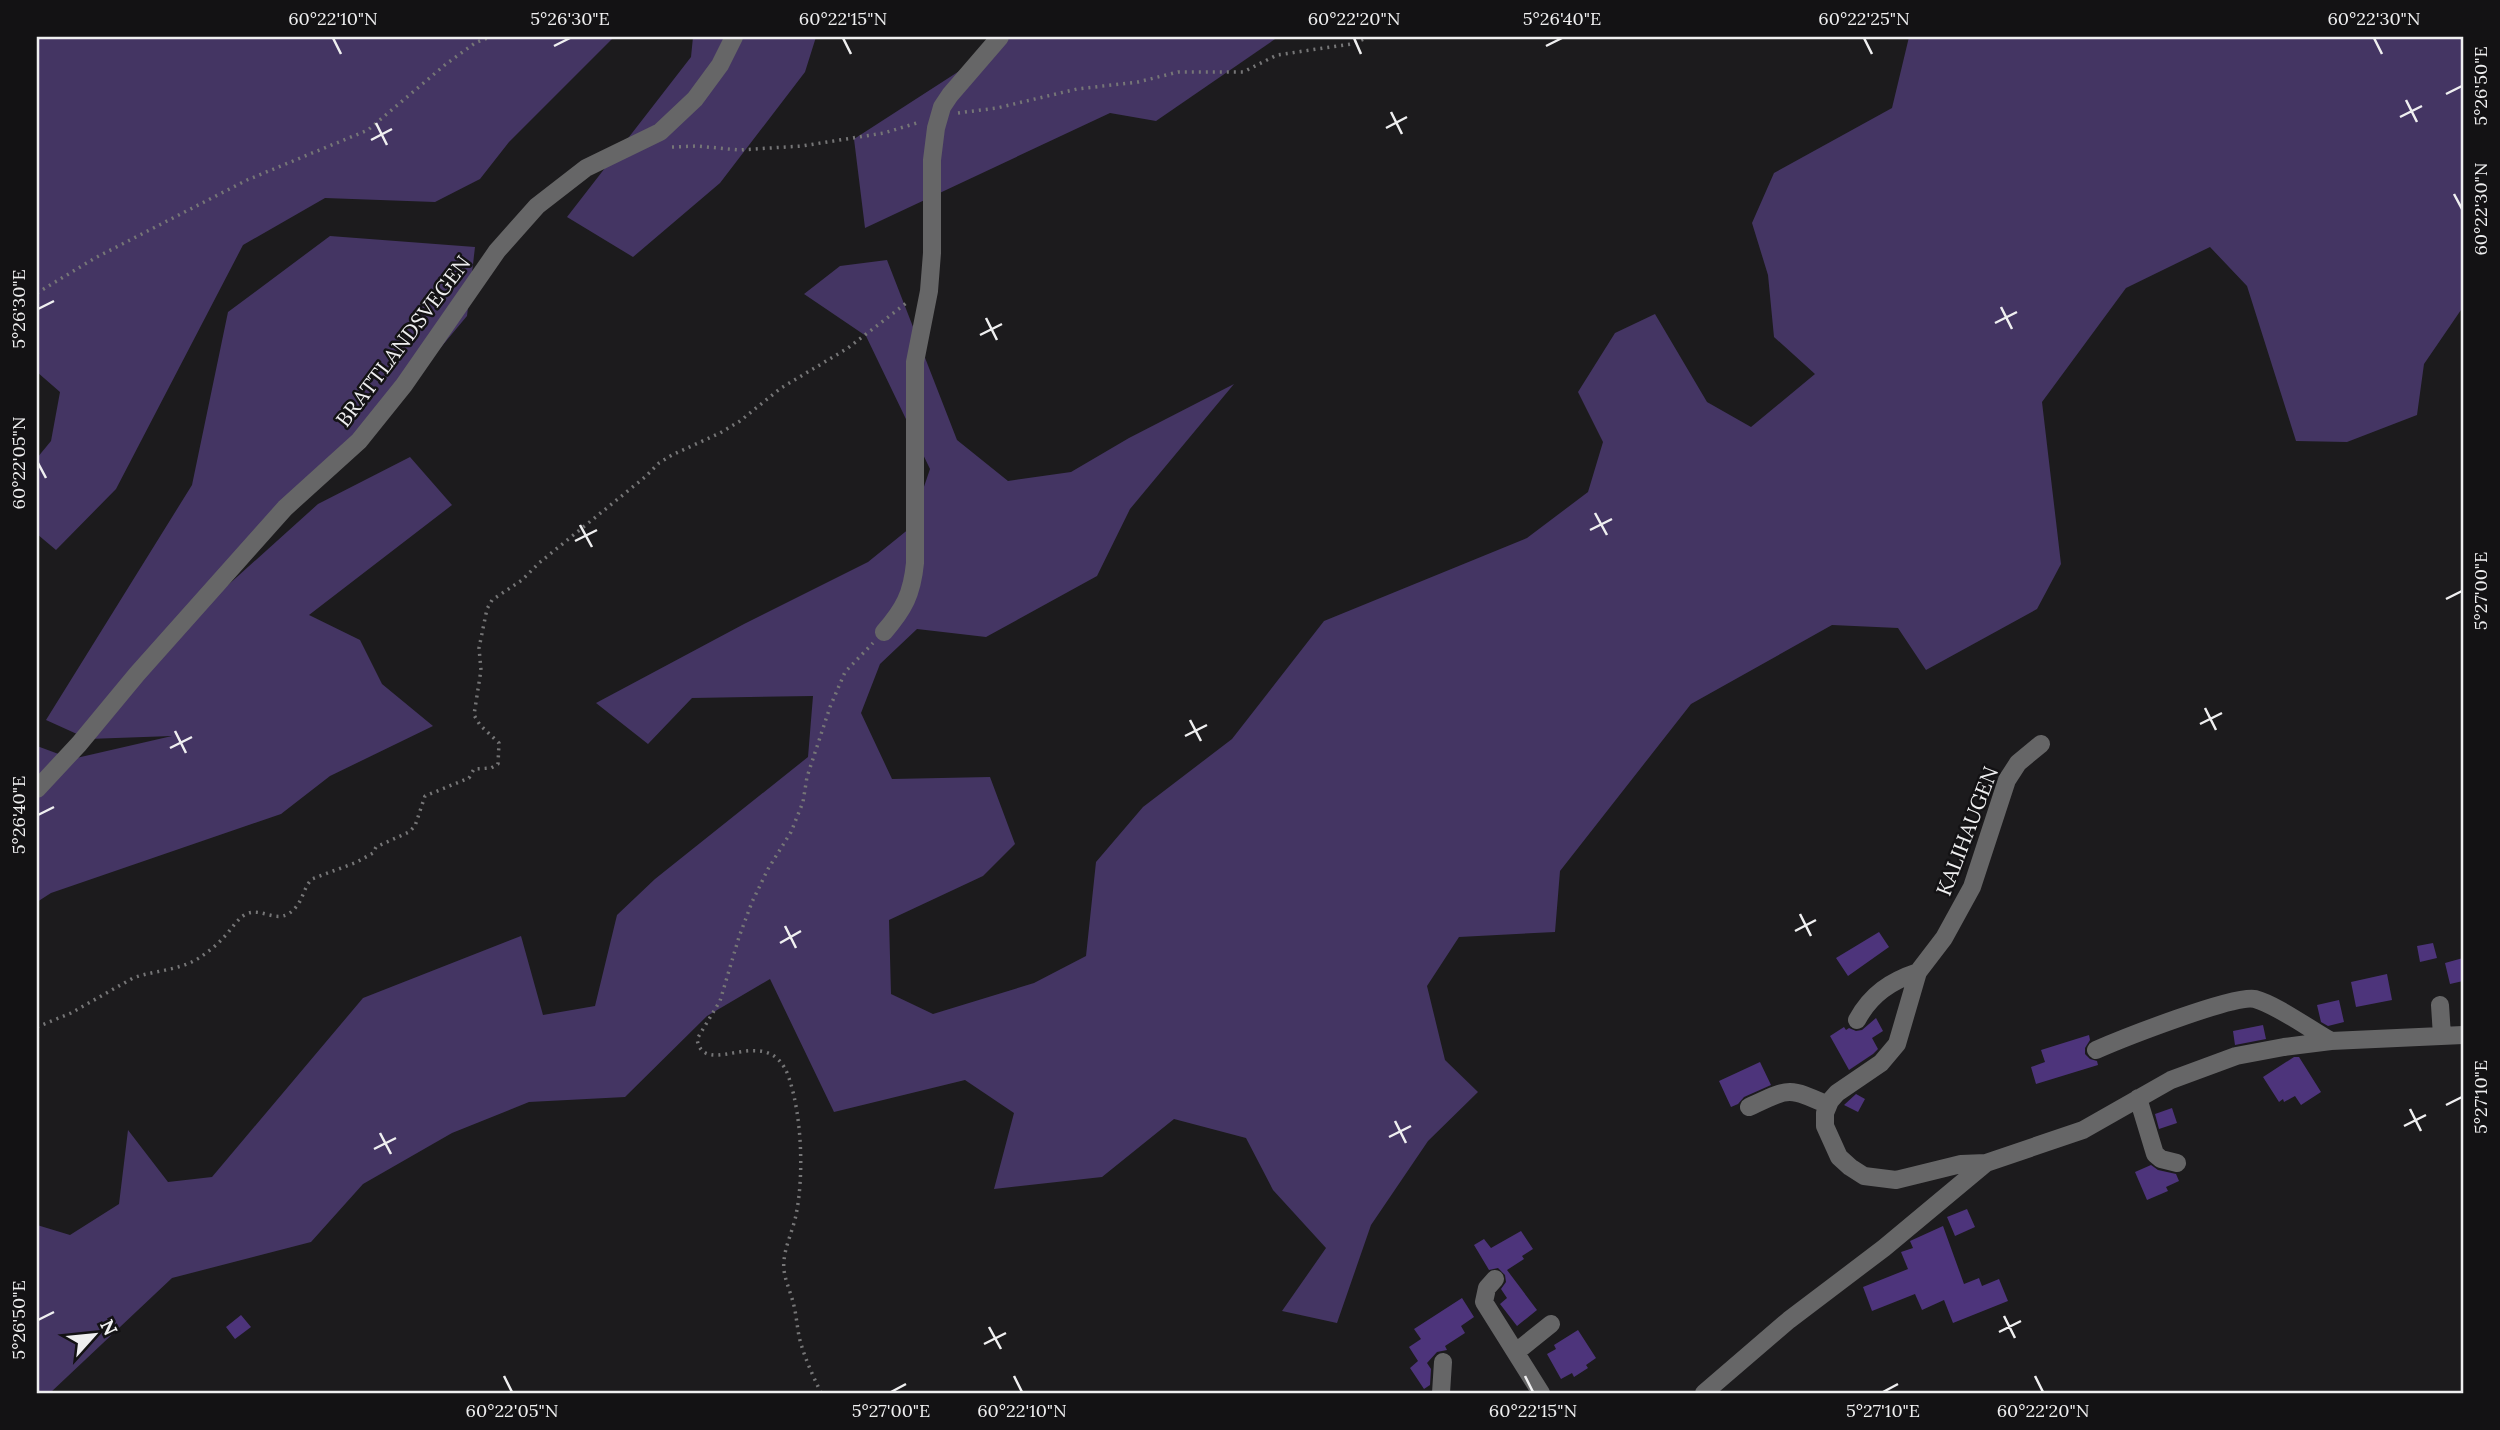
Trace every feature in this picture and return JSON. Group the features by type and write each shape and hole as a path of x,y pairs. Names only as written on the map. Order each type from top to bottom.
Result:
{"street":[{"name":"BRATTLANDSVEGEN","path":"37,789 285,508 359,441 404,385 497,251 537,206 586,169 660,132 695,99 720,65 734,37"},
{"path":"884,632 899,614 912,589 915,564 915,362 929,285 932,253 932,160 940,116 950,95 999,37"},
{"name":"KALIHAUGEN","path":"1828,1105 1837,1093 1891,1054 1898,1044 1918,972 1944,938 1972,887 2007,780 2018,763 2041,744"},
{"path":"1857,1020 1864,1006 1879,992 1896,980 1918,972"},
{"path":"2096,1050 2169,1022 2247,998 2263,1002 2331,1041"},
{"path":"2441,1005 2442,1036"},
{"path":"1749,1107 1781,1092 1795,1090 1828,1105 1825,1126 1839,1157 1864,1176 1896,1180 1961,1164 1986,1163 2083,1130 2171,1080 2236,1056 2331,1041 2463,1035"},
{"path":"2138,1098 2155,1154 2161,1159 2177,1163"},
{"path":"1704,1393 1789,1320 1884,1248 1986,1163"},
{"path":"1495,1279 1487,1288 1485,1302 1541,1393"},
{"path":"1516,1353 1551,1324"},
{"path":"1441,1393 1443,1362"}],"path":[{"path":"37,293 95,258 247,180 368,130 446,64 475,43 489,37"},
{"path":"644,141 665,147 697,146 739,150 802,146 884,133 940,116 997,108 1077,89 1138,82 1178,72 1243,72 1277,55 1351,44 1369,37"},
{"path":"37,1027 71,1013 133,978 161,973 196,960 214,947 233,924 247,914 255,912 273,917 283,916 297,907 312,879 356,862 373,853 376,847 409,832 415,826 425,796 470,778 474,769 491,768 498,764 499,743 480,725 474,715 481,670 479,648 487,609 492,600 522,580 659,463 685,447 720,433 740,421 790,382 874,330 929,285"},
{"path":"821,1393 801,1344 783,1263 800,1197 802,1165 795,1097 788,1076 782,1061 774,1054 750,1051 712,1055 702,1052 697,1039 720,1001 752,902 791,832 803,802 817,743 845,672 884,632"}],"shaded area":[{"path":"37,37 614,37 509,142 480,179 435,202 325,198 243,245 116,489 56,550 37,534 37,458 51,441 60,392 37,372"},
{"path":"693,37 816,37 805,72 720,183 633,257 567,217 691,57"},
{"path":"1012,37 1278,37 1156,121 1110,113 865,228 854,139"},
{"path":"1909,37 2463,39 2463,307 2424,364 2417,415 2347,442 2296,441 2247,286 2210,247 2126,288 2042,402 2061,564 2037,609 1926,670 1898,628 1832,625 1691,704 1560,871 1555,932 1459,937 1427,986 1445,1060 1478,1092 1428,1141 1371,1225 1337,1323 1282,1311 1326,1248 1273,1190 1246,1138 1174,1119 1102,1177 994,1189 1014,1113 965,1080 834,1112 770,979 707,1016 625,1097 529,1102 452,1133 363,1184 311,1242 172,1278 50,1393 37,1393 37,1225 70,1235 119,1204 128,1130 168,1182 212,1177 363,998 521,936 543,1015 595,1006 617,915 655,879 808,757 813,696 692,698 648,744 596,703 868,562 910,528 930,469 866,336 804,294 840,266 887,260 957,440 1008,481 1071,472 1129,438 1234,384 1130,509 1097,576 986,637 917,629 880,664 861,713 892,779 990,777 1015,844 983,876 889,920 891,994 933,1014 1034,983 1086,956 1096,862 1143,807 1232,739 1324,621 1527,538 1588,492 1603,442 1578,392 1615,333 1655,314 1707,402 1751,427 1815,374 1774,337 1768,275 1752,223 1774,173 1892,108"},
{"path":"330,236 475,247 467,316 395,402 272,517 227,586 318,504 410,457 452,505 309,615 360,640 382,684 433,726 330,776 281,814 51,893 37,902 37,746 72,759 172,736 88,739 46,720 192,485 228,312"}],"building":[{"path":"1879,932 1889,947 1848,976 1836,958"},
{"path":"2433,943 2437,958 2420,962 2417,946"},
{"path":"2463,958 2463,981 2450,984 2445,963"},
{"path":"2387,974 2392,1000 2356,1007 2351,982"},
{"path":"2339,1000 2344,1022 2328,1026 2321,1022 2317,1005"},
{"path":"1876,1018 1883,1031 1872,1038 1878,1049 1849,1070 1830,1036 1844,1027 1846,1030 1862,1030"},
{"path":"2263,1025 2266,1039 2235,1045 2233,1031"},
{"path":"2089,1035 2085,1054 2097,1061 2098,1065 2036,1084 2031,1067 2045,1062 2041,1050"},
{"path":"2294,1057 2299,1057 2321,1092 2301,1105 2295,1096 2279,1102 2263,1077"},
{"path":"1760,1062 1771,1085 1744,1097 1731,1107 1719,1081"},
{"path":"1856,1094 1865,1099 1858,1112 1844,1105"},
{"path":"2172,1108 2177,1123 2159,1129 2155,1114"},
{"path":"2151,1165 2158,1170 2176,1174 2179,1181 2166,1187 2168,1191 2147,1200 2135,1172"},
{"path":"1967,1209 1975,1227 1955,1236 1947,1217"},
{"path":"1943,1226 1964,1284 1979,1278 1982,1286 1999,1279 2008,1301 1953,1323 1944,1300 1922,1310 1915,1294 1872,1311 1863,1287 1908,1269 1901,1252 1913,1248 1910,1241"},
{"path":"1521,1231 1533,1249 1522,1256 1524,1259 1507,1270 1537,1310 1517,1326 1500,1304 1507,1298 1501,1289 1506,1282 1505,1275 1498,1268 1489,1270 1474,1245 1484,1239 1491,1248"},
{"path":"1462,1298 1474,1317 1461,1326 1465,1333 1445,1346 1447,1350 1437,1352 1427,1363 1431,1369 1430,1385 1424,1389 1410,1368 1418,1361 1409,1347 1421,1339 1414,1329"},
{"path":"241,1315 251,1327 235,1339 226,1327"},
{"path":"1578,1330 1596,1358 1586,1365 1588,1368 1574,1377 1572,1373 1561,1379 1547,1354 1556,1349 1554,1345"}]}
